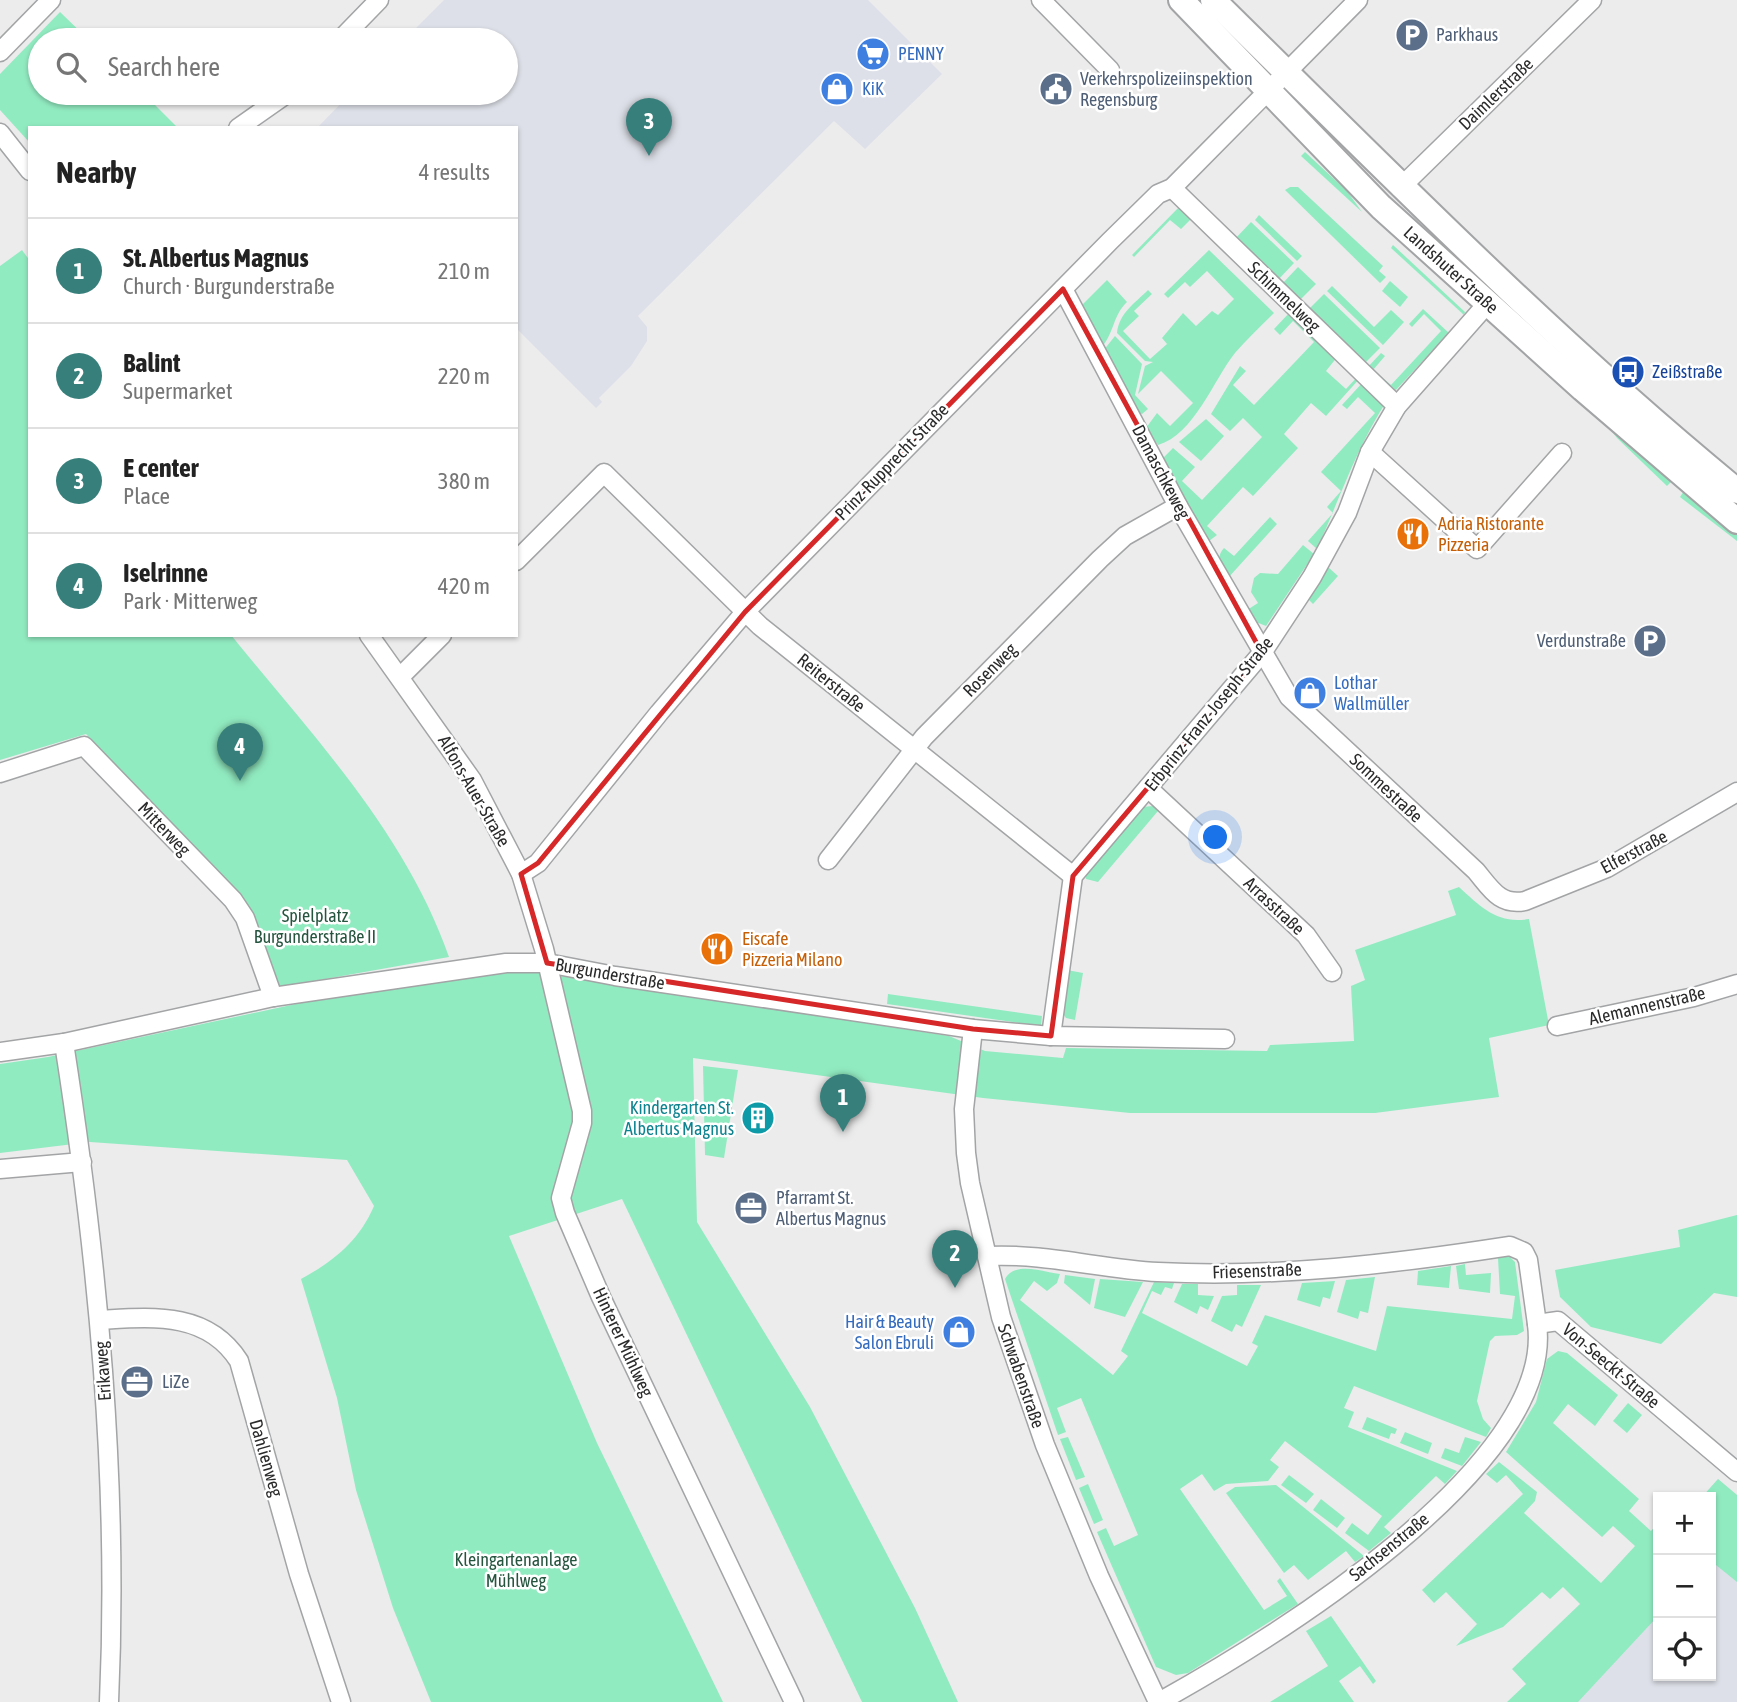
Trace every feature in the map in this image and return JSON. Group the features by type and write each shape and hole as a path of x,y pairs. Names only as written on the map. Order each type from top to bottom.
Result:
{"main road":[{"name":"Landshuter Straße","path":"1181,0 1381,206 1487,304 1733,499"},
{"name":"Landshuter Straße","path":"1213,0 1400,188 1733,499"}],"street":[{"path":"352,28 379,0"},
{"path":"1041,0 1110,70"},
{"name":"Prinz-Rupprecht-Straße","path":"521,874 538,863 659,713 746,612 1158,194 1172,188 1358,0"},
{"name":"Daimlerstraße","path":"1400,188 1592,0"},
{"path":"0,52 40,4"},
{"path":"241,126 271,105"},
{"path":"0,133 28,168"},
{"name":"Schimmelweg","path":"1172,188 1397,406"},
{"name":"Damaschkeweg","path":"1063,289 1178,506 1262,653"},
{"name":"Erbprinz-Franz-Joseph-Straße","path":"1073,876 1262,653 1312,577 1347,513 1370,452 1397,406 1487,304"},
{"path":"1370,452 1477,549 1562,453"},
{"name":"Reiterstraße","path":"518,559 604,473 746,612 1073,876"},
{"name":"Rosenweg","path":"828,860 914,750 1100,559 1125,537 1178,506"},
{"name":"Alfons-Auer-Straße","path":"370,637 471,780 521,874 547,963"},
{"path":"400,677 440,637"},
{"name":"Sommestraße","path":"1262,653 1289,697 1476,871 1502,901 1512,904 1525,901"},
{"name":"Mitterweg","path":"0,773 84,746 233,900 245,918 273,997"},
{"name":"Arrasstraße","path":"1148,788 1307,935 1332,972"},
{"name":"Elferstraße","path":"1525,901 1619,861 1737,792"},
{"path":"1051,1036 1073,876"},
{"name":"Burgunderstraße","path":"0,1052 64,1043 273,997 472,966 547,963 615,976 973,1029 1051,1036 1225,1040"},
{"name":"Hinterer Mühlweg","path":"547,963 582,1111 582,1123 561,1198 565,1213 601,1297 794,1702"},
{"name":"Alemannenstraße","path":"1557,1026 1694,997 1737,984"},
{"name":"Schwabenstraße","path":"973,1029 964,1109 966,1153 971,1192 1001,1317 1045,1445 1099,1576 1158,1702"},
{"name":"Erikaweg","path":"64,1043 82,1162 100,1320 106,1418 109,1702"},
{"path":"0,1169 82,1162"},
{"name":"Friesenstraße","path":"988,1256 1156,1272 1218,1273 1380,1265 1510,1246 1524,1252"},
{"name":"Von-Seeckt-Straße","path":"1524,1252 1528,1260 1537,1324 1558,1321 1737,1472"},
{"name":"Dahlienweg","path":"100,1320 150,1317 192,1322 230,1346 239,1361 299,1574 341,1702"},
{"name":"Sachsenstraße","path":"1158,1702 1254,1646 1334,1591 1403,1538 1457,1488 1519,1406 1529,1384 1535,1359 1537,1324"}],"highlighted area":[{"path":"1063,289 1262,653 1073,876 1051,1036 973,1029 547,963 521,874 538,863 745,612"}],"shaded area":[{"path":"444,0 868,0 942,74 865,149 834,121 638,316 647,327 647,341 631,366 599,398 602,402 596,408 518,330 518,126 319,126 339,105 518,105 518,28 416,28"},
{"path":"1718,1479 1737,1495 1737,1702 1520,1702 1653,1552 1653,1681 1716,1681 1716,1492 1706,1492"}],"green space":[{"path":"60,12 77,28 45,28"},
{"path":"28,45 28,105 155,105 176,126 28,126 28,141 0,110 0,74"},
{"path":"1305,152 1347,191 1362,212 1301,156"},
{"path":"1298,187 1383,266 1379,271 1386,277 1380,283 1285,190"},
{"path":"1182,204 1194,216 1181,229 1170,220 1134,257 1132,255"},
{"path":"1259,215 1302,256 1297,261 1255,220"},
{"path":"1251,222 1294,263 1278,280 1235,239"},
{"path":"1393,245 1465,312 1464,315 1391,248"},
{"name":"Spielplatz Burgunderstraße II","path":"22,250 28,258 28,637 233,637 324,748 382,827 431,912 449,957 280,987 254,915 242,897 86,734 0,760 0,266"},
{"path":"1209,250 1274,313 1235,353 1193,418 1171,439 1158,445 1146,428 1157,413 1170,426 1193,403 1161,371 1138,394 1145,366 1153,362 1145,361 1117,333 1118,326 1128,309 1148,290 1152,294 1134,311 1139,316 1123,331 1150,359 1167,344 1162,338 1183,313 1196,326 1212,311 1218,315 1234,299 1207,271 1190,287 1185,282 1168,298 1164,294"},
{"path":"1298,267 1316,284 1299,301 1282,284"},
{"path":"1107,280 1127,302 1101,348 1079,308"},
{"path":"1390,281 1408,297 1400,307 1382,291"},
{"path":"1332,286 1374,327 1391,310 1404,322 1383,345 1327,291"},
{"path":"1324,294 1380,348 1363,365 1307,311"},
{"path":"1423,309 1449,333 1394,392 1367,368 1381,353 1385,356 1373,370 1391,385 1441,331 1424,314 1412,327 1409,324"},
{"path":"1291,311 1338,356 1326,371 1346,389 1359,375 1361,377 1326,416 1311,403 1284,434 1298,448 1253,496 1243,487 1207,526 1217,535 1209,541 1203,537 1163,458 1173,448 1195,467 1182,481 1202,500 1262,437 1243,418 1230,431 1211,414 1240,366 1246,371 1233,385 1254,405 1314,342 1293,321 1280,335 1274,329"},
{"path":"1115,336 1142,364 1135,395 1148,409 1142,414 1137,413 1103,351"},
{"path":"1364,381 1386,402 1357,455 1333,513 1327,507 1341,491 1321,472 1375,413 1358,397 1347,409 1342,405"},
{"path":"1592,406 1674,479 1667,486 1617,438"},
{"path":"1206,419 1224,436 1201,461 1179,442"},
{"path":"1686,488 1737,531 1737,541 1680,497"},
{"path":"1332,514 1325,530 1317,549 1308,541"},
{"path":"1270,517 1277,524 1228,578 1220,563 1221,552 1224,548 1234,556"},
{"path":"1303,545 1314,554 1266,626 1256,622 1247,610 1258,603 1251,592 1254,578 1260,573 1278,574"},
{"path":"1328,567 1338,576 1313,604 1309,600"},
{"path":"1142,807 1159,808 1158,811 1098,882 1086,879 1085,874"},
{"name":"Kleingartenanlage Mühlweg","path":"1459,887 1483,908 1499,917 1529,919 1549,1025 1489,1038 1499,1097 1375,1113 1130,1113 983,1098 693,1058 697,1222 810,1407 915,1608 958,1702 862,1702 622,1199 509,1236 597,1443 723,1702 431,1702 393,1608 356,1490 337,1398 301,1279 324,1265 353,1240 374,1206 347,1160 90,1142 0,1153 0,1064 48,1057 347,993 505,971 535,972 949,1036 985,1051 1063,1058 1066,1048 1267,1051 1270,1045 1354,1041 1351,986 1365,980 1355,950 1456,915 1448,891"},
{"path":"1067,970 1083,973 1075,1020 1066,1018 1061,1011"},
{"path":"888,994 1042,1016 1041,1026 887,1004"},
{"path":"703,1066 738,1070 724,1158 705,1155"},
{"path":"1737,1215 1737,1297 1714,1293 1661,1344 1591,1327 1560,1297 1555,1270 1680,1247 1678,1230"},
{"path":"1509,1256 1515,1262 1524,1331 1517,1335 1495,1336 1490,1341 1477,1401 1483,1419 1491,1428 1486,1437 1354,1386 1344,1408 1354,1412 1348,1427 1457,1471 1445,1484 1436,1476 1384,1527 1391,1533 1369,1551 1345,1533 1352,1523 1368,1535 1382,1516 1285,1441 1270,1460 1279,1467 1268,1481 1226,1484 1214,1491 1202,1474 1180,1489 1264,1610 1287,1596 1277,1581 1280,1578 1298,1604 1188,1673 1176,1675 1156,1667 1097,1532 1106,1528 1114,1546 1138,1535 1081,1398 1057,1408 1066,1432 1058,1435 1005,1279 1009,1274 1015,1270 1030,1269 1060,1274 1057,1283 1047,1291 1034,1281 1020,1300 1113,1375 1128,1356 1121,1351 1154,1282 1174,1283 1172,1289 1165,1287 1161,1295 1152,1291 1142,1313 1247,1366 1258,1346 1252,1343 1265,1315 1376,1351 1387,1306 1512,1319 1515,1296 1500,1294 1498,1258"},
{"path":"1465,1264 1466,1275 1491,1273 1490,1293 1459,1289 1456,1266"},
{"path":"1451,1266 1449,1288 1417,1285 1418,1271"},
{"path":"1065,1275 1095,1279 1090,1305 1064,1283"},
{"path":"1375,1277 1368,1313 1360,1311 1358,1319 1337,1312 1346,1280"},
{"path":"1100,1279 1143,1282 1125,1317 1094,1308"},
{"path":"1335,1281 1330,1299 1323,1297 1320,1307 1297,1300 1302,1283"},
{"path":"1182,1284 1198,1284 1198,1295 1214,1296 1208,1310 1200,1306 1197,1314 1174,1302"},
{"path":"1237,1285 1261,1285 1242,1327 1236,1324 1232,1332 1211,1321 1222,1296 1237,1295"},
{"path":"1558,1351 1567,1353 1618,1395 1595,1426 1568,1404 1553,1423 1639,1499 1629,1511 1651,1531 1653,1529 1653,1621 1578,1702 1507,1702 1526,1684 1512,1669 1580,1604 1563,1587 1550,1599 1542,1592 1503,1627 1456,1646 1477,1624 1446,1592 1434,1603 1422,1590 1523,1494 1506,1475 1497,1483 1486,1474 1499,1462 1537,1492 1535,1501 1524,1513 1601,1583 1635,1546 1613,1526 1602,1537 1506,1452 1536,1402 1547,1359"},
{"path":"1628,1403 1642,1415 1627,1433 1613,1421"},
{"path":"1367,1417 1397,1429 1395,1434 1391,1433 1389,1439 1362,1429"},
{"path":"1405,1432 1432,1443 1428,1454 1400,1443"},
{"path":"1068,1437 1085,1477 1076,1480 1060,1439"},
{"path":"1465,1437 1481,1442 1462,1466 1441,1458 1445,1448 1459,1453"},
{"path":"1289,1475 1314,1494 1306,1503 1281,1485"},
{"path":"1718,1479 1737,1495 1737,1582 1716,1565 1716,1492 1706,1492"},
{"path":"1088,1484 1103,1520 1094,1524 1079,1488"},
{"path":"1276,1485 1364,1556 1355,1562 1346,1551 1308,1580 1294,1565 1284,1573 1226,1493 1235,1487"},
{"path":"1321,1499 1345,1518 1337,1528 1313,1510"},
{"path":"1331,1616 1376,1681 1373,1684 1360,1666 1339,1681 1354,1702 1270,1702 1328,1666 1306,1631"}],"place":[{"name":"Parkhaus","path":"1412,35"},
{"name":"PENNY","path":"873,54"},
{"name":"KiK","path":"837,89"},
{"name":"Verkehrspolizeiinspektion Regensburg","path":"1056,89"},
{"name":"E center","path":"649,156"},
{"name":"Zeißstraße","path":"1628,372"},
{"name":"Adria Ristorante Pizzeria","path":"1413,534"},
{"name":"Verdunstraße","path":"1650,641"},
{"name":"Lothar Wallmüller","path":"1310,693"},
{"name":"Iselrinne","path":"240,781"},
{"name":"Eiscafe Pizzeria Milano","path":"717,949"},
{"name":"Kindergarten St. Albertus Magnus","path":"758,1118"},
{"name":"St. Albertus Magnus","path":"843,1132"},
{"name":"Pfarramt St. Albertus Magnus","path":"751,1208"},
{"name":"Balint","path":"955,1288"},
{"name":"Hair & Beauty Salon Ebruli","path":"959,1332"},
{"name":"LiZe","path":"137,1382"}]}
